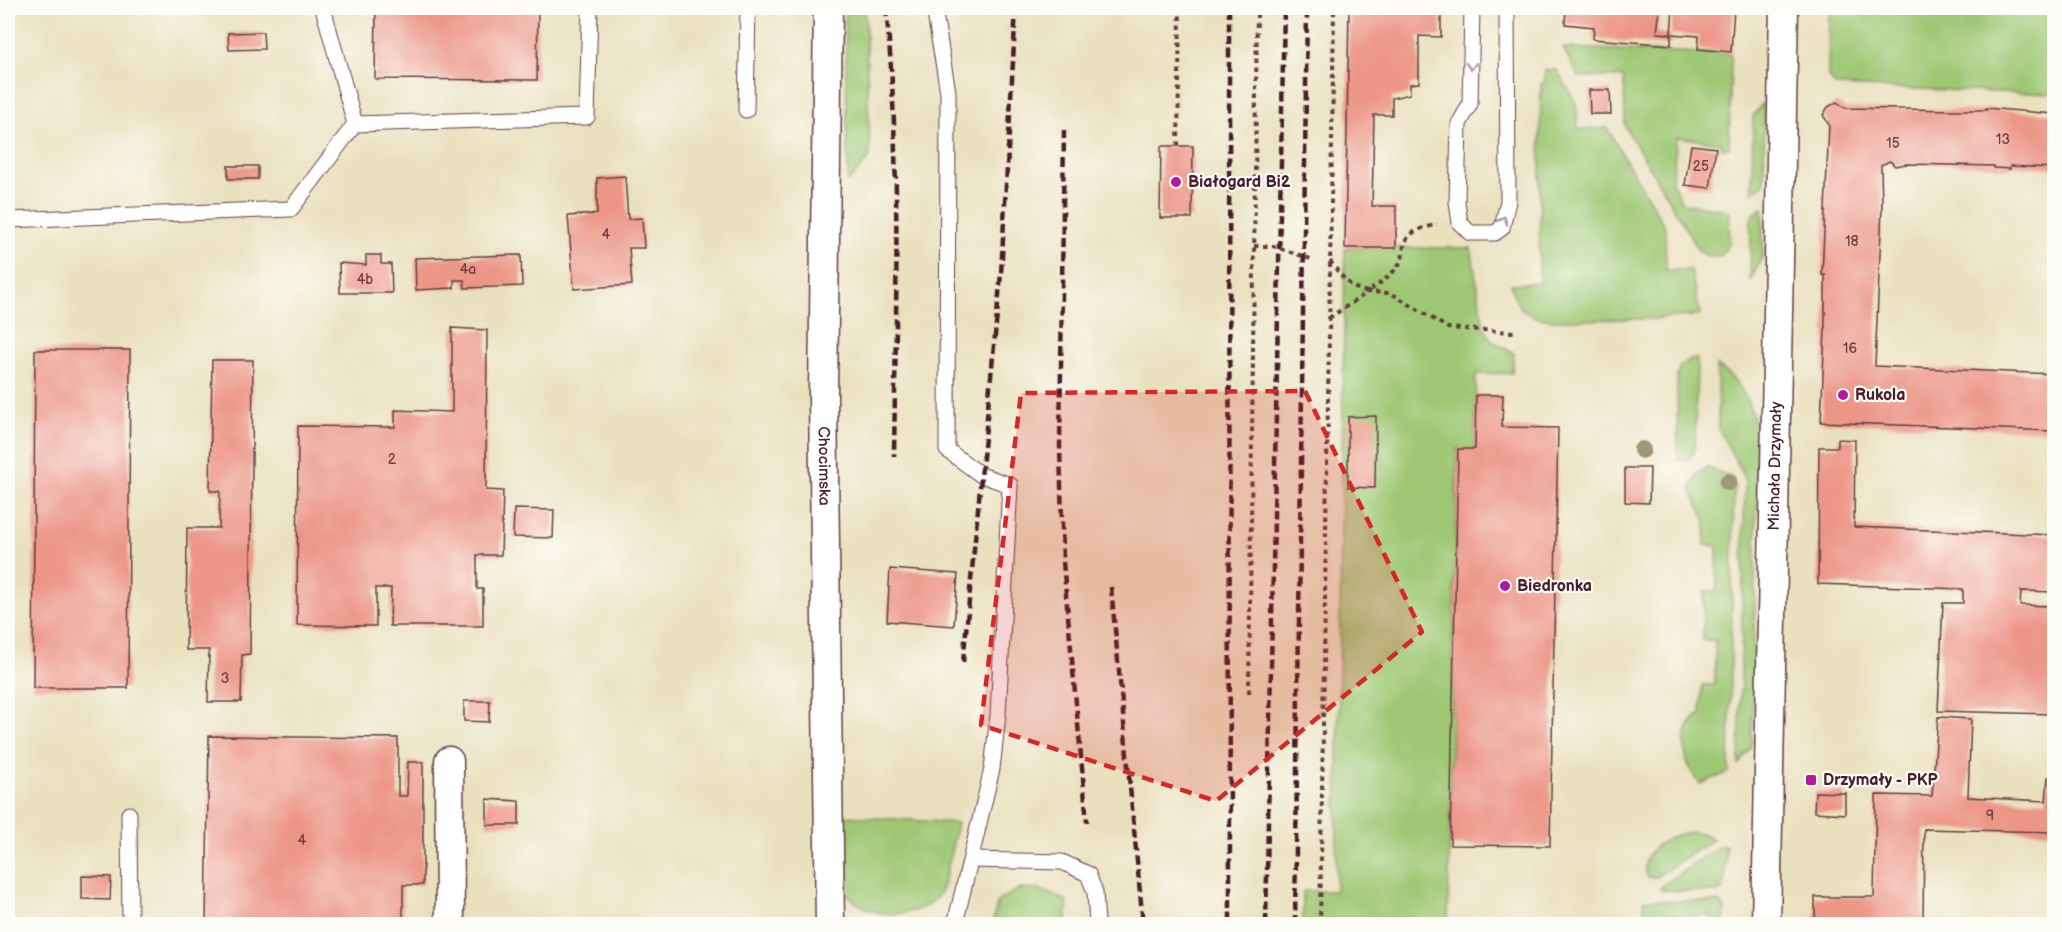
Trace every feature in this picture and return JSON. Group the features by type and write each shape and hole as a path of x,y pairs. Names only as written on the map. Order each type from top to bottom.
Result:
{"street":[{"name":"Chocimska","path":"828,8 823,395 830,924"},
{"name":"Michała Drzymały","path":"1766,924 1784,8"},
{"path":"449,761 450,924"}],"lane":[{"path":"323,8 356,124"},
{"path":"356,124 587,117 590,8"},
{"path":"746,110 748,8"},
{"path":"934,8 948,92 947,450 981,475 1010,485 998,715 992,769 955,924"},
{"path":"1472,8 1470,104 1459,124 1457,202 1460,224 1470,233 1495,233 1502,228 1508,201 1508,8"},
{"path":"8,220 291,209 356,124"},
{"path":"129,814 130,924"},
{"path":"972,860 1062,862 1088,874 1095,892 1097,924"}],"path":[{"path":"1178,146 1179,8"},
{"path":"1249,693 1257,8"},
{"path":"1320,924 1334,8"},
{"path":"1177,86 1179,32"},
{"path":"1254,88 1254,35 1257,34"},
{"path":"1335,89 1336,36"},
{"path":"1329,318 1383,282 1402,258 1404,242 1413,231 1460,224"},
{"path":"1254,246 1273,246 1311,260"},
{"path":"1330,260 1348,283 1359,290 1391,293 1448,328 1514,332"}],"highlighted area":[{"path":"1305,391 1422,632 1216,801 981,725 1021,393"}],"green space":[{"path":"845,8 865,8 870,157 848,182"},
{"path":"1829,8 2054,8 2054,94 1836,86 1828,77"},
{"path":"1563,48 1731,54 1729,148 1722,149 1722,143 1677,137 1672,181 1682,203 1727,210 1730,213 1729,244 1720,256 1707,256 1699,251 1625,126 1624,77 1579,77"},
{"path":"1545,70 1557,70 1576,103 1578,129 1607,128 1665,227 1666,270 1691,270 1700,315 1652,319 1552,320 1536,317 1519,306 1511,284 1539,283 1541,83 1545,83"},
{"path":"1764,102 1764,183 1752,192 1753,116"},
{"path":"1763,208 1763,255 1750,282 1751,220 1753,214"},
{"path":"1345,248 1471,248 1484,327 1492,341 1514,353 1512,373 1476,374 1475,449 1457,449 1448,924 1303,924 1303,891 1336,891"},
{"path":"1691,359 1697,359 1695,450 1687,461 1678,461 1677,376 1680,366"},
{"path":"1717,366 1733,379 1745,396 1758,434 1752,741 1750,749 1739,764 1745,482 1718,428"},
{"path":"1707,467 1733,478 1734,483 1729,772 1700,784 1689,767 1685,737 1693,720 1701,714 1702,685 1715,685 1715,640 1703,640 1704,591 1717,591 1717,546 1705,545 1706,521 1691,490 1696,475"},
{"path":"845,816 957,823 947,870 939,894 929,904 901,913 870,910 857,903 847,893 842,880 841,856"},
{"path":"1690,832 1702,833 1713,839 1656,877 1647,877 1645,868 1650,852 1673,836"},
{"path":"1721,845 1726,847 1724,890 1717,892 1660,890 1662,886"},
{"path":"1019,889 1041,890 1067,901 1067,924 992,924 998,901"},
{"path":"1644,900 1719,902 1725,908 1724,924 1712,924 1712,916 1644,914"}],"building":[{"path":"376,8 538,8 537,80 375,79"},
{"path":"1349,8 1441,8 1441,37 1419,36 1419,83 1410,84 1410,94 1392,98 1392,115 1374,115 1372,206 1396,206 1396,248 1345,248"},
{"path":"1566,8 1660,8 1657,33 1671,34 1671,45 1593,39 1594,27 1565,24"},
{"path":"1673,8 1734,8 1731,52 1698,49 1699,36 1671,34"},
{"path":"263,32 264,49 229,50 228,33"},
{"path":"1589,90 1610,90 1611,114 1590,114"},
{"path":"1837,102 1845,108 1986,110 1986,108 2054,114 2054,168 2010,166 2010,169 1994,168 1994,166 1906,164 1895,166 1890,161 1881,165 1882,208 1875,366 2054,374 2054,431 1821,422 1825,330 1825,275 1822,275 1829,125 1823,115 1828,107"},
{"path":"1691,145 1716,148 1710,188 1685,185"},
{"name":"Białogard Bi2","path":"1161,146 1193,146 1192,218 1160,218"},
{"path":"228,166 258,166 258,179 228,179"},
{"path":"625,176 628,219 642,218 644,248 629,248 632,285 574,289 568,216 597,214 597,178"},
{"path":"366,255 381,255 381,264 391,264 392,293 340,293 339,263 366,265"},
{"path":"521,255 522,286 465,288 464,280 454,280 454,288 416,290 415,258"},
{"path":"452,328 487,330 486,490 503,491 501,555 477,555 477,589 483,589 483,626 390,626 391,588 376,588 376,626 297,625 298,426 395,427 395,410 452,412"},
{"path":"35,350 130,350 128,688 33,688"},
{"path":"212,360 253,360 250,654 242,655 241,702 208,702 209,650 186,650 187,528 219,528 220,491 210,491"},
{"name":"Biedronka","path":"1476,395 1503,395 1502,427 1558,428 1550,846 1450,845 1458,449 1475,449"},
{"path":"1376,416 1375,488 1348,487 1348,417"},
{"path":"1838,439 1855,440 1854,527 2054,535 2054,592 2021,591 2020,605 2054,606 2054,714 1938,711 1943,603 1963,603 1963,589 1818,584 1819,447 1838,447"},
{"path":"1625,468 1650,468 1649,503 1625,502"},
{"path":"514,509 554,510 553,538 513,537"},
{"path":"890,569 958,574 954,626 887,621"},
{"path":"464,701 490,701 489,722 464,721"},
{"path":"1938,717 1971,719 1968,797 2046,801 2048,777 2054,778 2054,832 1924,829 1923,924 1815,924 1815,897 1874,897 1876,795 1932,796"},
{"path":"209,736 398,738 398,796 407,796 408,762 423,762 423,885 403,885 403,924 206,924"},
{"path":"1815,792 1845,793 1845,814 1814,812"},
{"path":"487,799 519,801 519,825 487,825"},
{"path":"82,876 111,877 110,900 82,899"}],"railway":[{"path":"886,8 896,176 894,456"},
{"path":"963,662 1001,274 1016,8"},
{"path":"1229,8 1230,924"},
{"path":"1266,924 1284,8"},
{"path":"1295,924 1307,8"},
{"path":"1064,130 1060,446 1063,562 1087,822"},
{"path":"1111,587 1143,924"}],"place":[{"name":"Białogard Bi2","path":"1176,182"},
{"name":"Rukola","path":"1843,395"},
{"name":"Biedronka","path":"1505,586"},
{"name":"Drzymały - PKP","path":"1811,780"}]}
